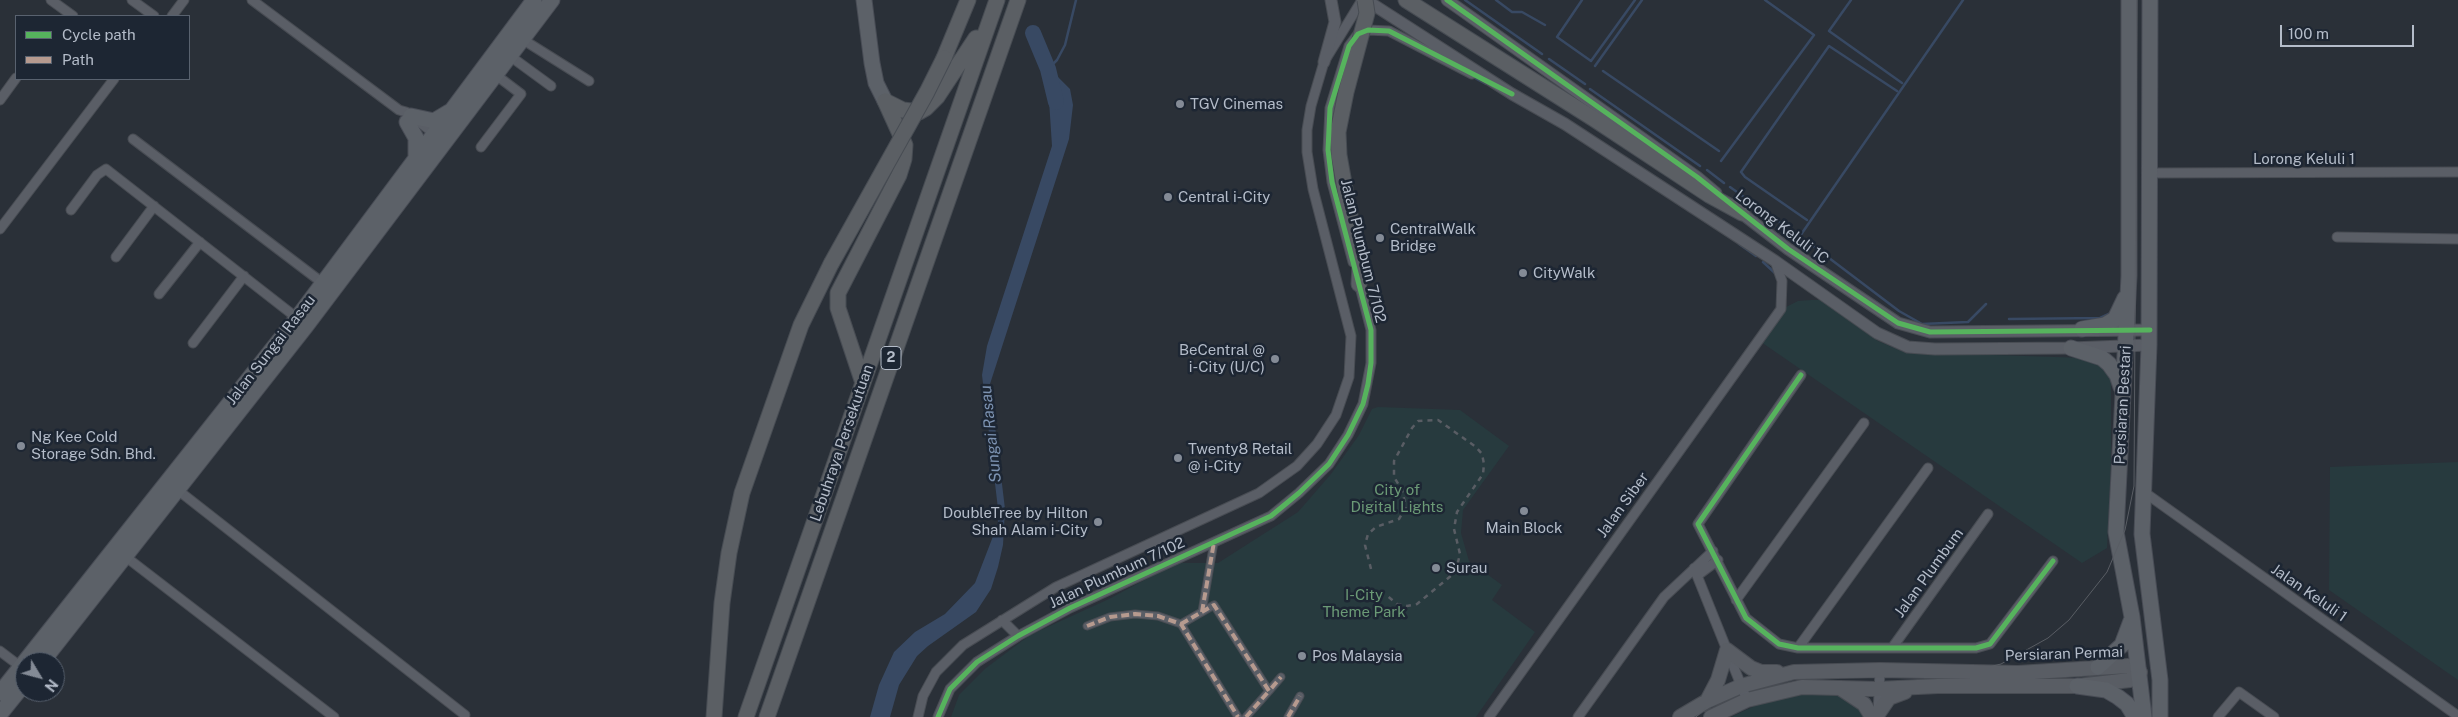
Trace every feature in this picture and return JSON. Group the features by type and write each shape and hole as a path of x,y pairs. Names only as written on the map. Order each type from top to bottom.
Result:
{"highway":[{"path":"714,717 722,603 729,553 742,493 801,325 831,264 927,92 968,0"},
{"name":"Lebuhraya Persekutuan","path":"767,717 1018,0"},
{"path":"1359,284 1360,265 1339,155 1338,132 1346,92 1367,13 1365,0"},
{"path":"1406,0 1594,119 1709,195 1742,213"},
{"path":"885,101 902,110 919,112 926,108 960,64 995,6"},
{"name":"Lebuhraya Persekutuan","path":"746,717 995,6"},
{"path":"863,383 838,308 838,293 899,175 904,159 905,145 885,101"}],"main road":[{"name":"Jalan Sungai Rasau","path":"33,652 324,284 415,162 438,141 457,103 534,0"},
{"name":"Jalan Sungai Rasau","path":"50,652 179,491 438,141 496,75 552,0"},
{"path":"864,0 876,83 885,101"},
{"name":"Persiaran Bestari","path":"2129,0 2128,330 2116,532 2132,617 2144,717"},
{"name":"Persiaran Bestari","path":"2150,0 2150,337 2142,534 2160,680 2160,717"},
{"path":"406,116 434,121 447,114 457,103"},
{"path":"406,116 418,144 415,162"},
{"path":"2082,329 2105,325 2115,319 2123,305 2129,276"},
{"path":"2071,348 2102,358 2114,369 2120,381 2123,411"},
{"path":"2149,593 2145,617 2148,655 2146,665 2140,672 2151,681 2153,717"},
{"path":"2098,667 2122,645 2132,617"},
{"path":"1707,701 1718,680 1727,650 1751,668 1761,672 1795,672"},
{"name":"Persiaran Permai","path":"1680,717 1707,701 1741,686 1795,672 1880,670 2018,673 2128,666 2140,672 2130,680 2077,686 1938,686 1878,689 1802,687 1747,700 1711,717"},
{"name":"Jalan Sungai Rasau","path":"0,693 15,674"},
{"path":"1838,687 1864,704 1876,716 1889,698 1897,694 1938,686"},
{"path":"2077,686 2106,690 2127,704 2135,717"},
{"path":"0,714 15,695"}],"street":[{"path":"51,0 68,15"},
{"path":"132,0 153,15"},
{"path":"173,15 184,0"},
{"path":"252,0 438,141"},
{"path":"1324,62 1335,22 1331,0"},
{"name":"Jalan Plumbum 7/102","path":"918,717 923,696 936,672 963,645 1043,594 1084,573 1260,493 1297,466 1317,444 1336,415 1349,377 1351,336 1313,189 1307,152 1307,130 1311,106 1324,62 1365,0"},
{"name":"Lorong Keluli 1C","path":"1365,0 1512,94 1565,124 1775,261 1877,333 1908,347 1935,349 2127,346 2150,337"},
{"name":"Lorong Keluli 1C","path":"1447,0 1698,177 1803,259 1898,323 1930,332 2128,330 2150,337"},
{"name":"Jalan Plumbum 7/102","path":"938,717 950,689 977,662 1018,636 1070,608 1271,516 1329,464 1348,435 1363,404 1371,363 1371,330 1332,182 1328,150 1330,108 1342,63 1349,46 1358,34 1368,30 1389,31 1512,94"},
{"path":"522,39 590,81"},
{"path":"510,56 551,86"},
{"path":"481,147 520,94 496,75"},
{"path":"0,100 15,79"},
{"path":"0,229 113,80"},
{"path":"133,139 324,284"},
{"path":"71,210 97,175 106,169 297,318"},
{"name":"Lorong Keluli 1","path":"2151,173 2458,172"},
{"path":"116,256 154,206"},
{"path":"2337,237 2458,239"},
{"path":"159,294 200,242"},
{"name":"Jalan Siber","path":"1489,717 1780,309 1782,282 1775,261"},
{"path":"193,343 244,276"},
{"path":"1801,375 1699,519 1700,530 1718,560 1746,618 1779,644 1798,648 1976,648 1990,644 2052,561"},
{"path":"1736,600 1864,423"},
{"path":"1798,648 1928,468"},
{"path":"179,491 465,715"},
{"name":"Jalan Keluli 1","path":"2144,492 2458,716"},
{"name":"Jalan Plumbum","path":"1892,648 1988,514"},
{"path":"1202,612 1214,542"},
{"path":"1578,717 1664,597 1696,571 1713,551"},
{"path":"126,557 334,717"},
{"path":"1696,571 1718,560"},
{"path":"1696,571 1747,700"},
{"path":"1181,624 1214,605 1269,691"},
{"path":"1088,626 1110,617 1135,614 1158,616 1181,624 1238,717"},
{"path":"1002,620 1018,636"},
{"path":"0,652 15,663"},
{"path":"1876,716 1880,670"},
{"path":"1246,717 1281,677"},
{"path":"2218,717 2239,692 2274,717"},
{"path":"1288,717 1300,696"}],"green space":[{"path":"1820,300 1878,341 1904,352 2085,358 2103,368 2111,376 2111,464 2107,548 2082,563 1761,342 1786,307 1798,301"},
{"name":"I-City Theme Park","path":"1378,407 1460,410 1509,446 1463,510 1461,533 1469,561 1502,585 1492,600 1535,632 1476,717 951,717 959,695 986,668 1030,635 1109,599 1176,563 1218,563 1298,512 1331,474 1359,435 1372,409"},
{"path":"2458,462 2458,680 2329,590 2330,467"},
{"path":"1815,692 1847,696 1857,704 1866,717 1731,717 1759,704"}],"water":[{"path":"1056,75 1070,89 1073,105 1069,139 990,384 1005,509 1003,545 998,567 991,589 976,612 917,656 899,685 890,717 870,717 879,685 894,652 915,632 945,614 975,583 997,526 999,517 982,375 987,346 1052,146 1048,85"}],"waterway":[{"path":"1048,69 1057,60 1065,45 1076,0"},
{"path":"1465,0 1542,54"},
{"path":"1496,0 1512,12 1522,12 1545,25"},
{"path":"1582,0 1557,37 1591,61 1635,0"},
{"path":"1595,66 1642,0"},
{"path":"1721,161 1814,35 1765,0"},
{"path":"1851,0 1829,31 1902,83"},
{"path":"1963,0 1800,236 1899,311 1922,324 1968,322 1986,304"},
{"name":"Sungai Rasau","path":"1033,33 1048,69 1056,102"},
{"path":"1807,220 1745,177 1741,172 1829,46 1897,91"},
{"path":"1549,59 1585,84"},
{"path":"1603,71 1719,151"},
{"path":"1471,76 1486,84"},
{"path":"1590,89 1700,166"},
{"path":"1707,170 1724,183"},
{"path":"1730,187 1793,232"},
{"path":"1739,244 1756,256"},
{"path":"1763,262 1776,274"},
{"path":"2009,319 2100,318 2111,313"}],"tram line":[{"path":"1696,717 1706,708 1746,689 1791,678 1951,676 2001,664 2048,638 2069,620 2107,572 2125,530 2134,486 2137,0"}],"railway":[{"path":"1371,569 1365,545 1368,534 1376,527 1399,519 1406,507 1402,490 1394,477 1394,461 1412,428 1418,421 1438,420 1476,447 1482,454 1484,464 1483,474 1457,512 1454,529 1460,554 1457,566 1452,575 1417,604 1407,606 1397,604 1385,594"}],"marked path":[{"path":"1202,612 1214,542"},
{"path":"1181,624 1214,605 1269,691 1281,677"},
{"path":"1087,626 1110,617 1135,614 1158,616 1181,624 1238,717"},
{"path":"1246,717 1269,691"},
{"path":"1288,717 1300,696"}],"cycle path":[{"path":"1447,0 1697,177 1788,249 1898,323 1930,332 2150,330"},
{"path":"938,717 950,689 977,662 1018,636 1070,608 1271,516 1299,493 1329,464 1348,435 1363,404 1368,384 1371,363 1371,330 1332,182 1328,150 1330,108 1349,46 1358,34 1368,30 1389,31 1512,94"},
{"path":"1801,375 1698,524 1746,618 1779,644 1798,648 1976,648 1990,644 2053,561"}],"place":[{"name":"TGV Cinemas","path":"1180,104"},
{"name":"Central i-City","path":"1168,197"},
{"name":"CentralWalk Bridge","path":"1380,238"},
{"name":"CityWalk","path":"1523,273"},
{"name":"BeCentral @ i-City (U/C)","path":"1275,359"},
{"name":"Ng Kee Cold Storage Sdn. Bhd.","path":"21,446"},
{"name":"Twenty8 Retail @ i-City","path":"1178,458"},
{"name":"Main Block","path":"1524,511"},
{"name":"DoubleTree by Hilton Shah Alam i-City","path":"1098,522"},
{"name":"Surau","path":"1436,568"},
{"name":"Pos Malaysia","path":"1302,656"}],"park label":[{"name":"City of Digital Lights","path":"1397,498"}]}
